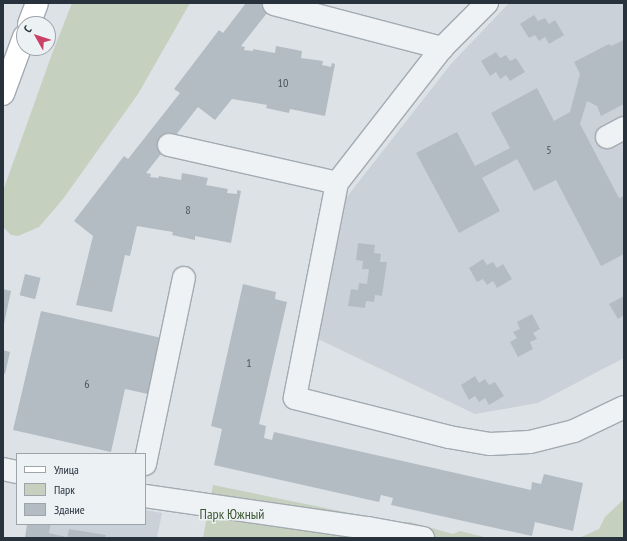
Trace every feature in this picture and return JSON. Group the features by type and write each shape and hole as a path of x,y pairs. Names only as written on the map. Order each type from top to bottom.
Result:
{"main road":[{"path":"32,16 38,3"},
{"path":"3,94 17,56"}],"street":[{"path":"487,3 442,48 337,183 295,398 449,438 490,444 530,442 574,431 624,407"},
{"path":"274,4 442,48"},
{"path":"169,145 337,183"},
{"path":"146,459 184,278"},
{"path":"3,469 16,472"},
{"path":"146,496 368,528 423,538"}],"shaded area":[{"path":"509,3 624,3 624,358 538,403 475,414 318,339 346,198 451,64"},
{"path":"146,510 162,513 157,538 105,538 106,536 69,529 67,537 49,533 51,525 146,525"}],"green space":[{"path":"72,3 190,3 138,94 63,199 39,227 18,236 11,235 3,227 4,188 51,56 56,56 56,44"},
{"name":"Парк Южный","path":"213,485 394,522 410,522 453,534 460,531 488,538 203,538"},
{"path":"624,499 624,538 579,538 599,529 605,517"}],"building":[{"path":"246,3 275,3 241,46 245,47 244,50 253,51 253,49 275,53 276,46 302,51 301,58 323,61 322,65 331,67 332,63 335,64 325,116 290,109 289,113 266,108 267,105 232,99 215,120 198,107 146,173 151,174 150,177 158,178 159,176 181,180 182,173 193,175 208,178 206,185 228,189 227,193 237,194 237,190 241,191 231,243 195,236 195,240 172,235 173,232 137,226 130,256 125,255 112,312 76,305 93,236 74,221 124,156 128,159 180,93 174,89 219,30 223,33"},
{"path":"534,15 538,21 545,18 549,24 555,20 564,35 549,44 545,37 539,41 535,35 529,38 520,24"},
{"path":"624,40 624,104 601,116 597,106 587,101 580,124 619,198 624,196 624,254 601,266 556,180 534,191 517,159 482,178 500,211 459,233 416,153 457,132 475,166 510,148 491,113 537,88 554,121 570,112 580,74 574,62 609,44 611,46"},
{"path":"496,52 500,58 506,55 510,61 516,58 525,72 510,81 506,75 500,79 496,72 490,76 481,61"},
{"path":"358,243 375,245 374,253 381,254 380,262 387,262 382,296 375,295 374,302 366,301 365,308 348,306 351,289 358,290 359,283 367,284 369,269 362,269 363,261 356,260"},
{"path":"483,259 487,265 493,262 497,268 503,264 512,279 497,288 493,281 487,285 483,279 477,282 469,268"},
{"path":"25,274 41,278 35,299 20,295"},
{"path":"243,284 276,292 275,299 287,302 259,424 266,426 264,438 272,440 274,432 531,490 532,482 541,484 544,474 583,483 573,531 535,522 532,536 391,505 393,498 381,495 379,502 214,465 222,429 211,426"},
{"path":"3,289 11,291 4,324 3,324"},
{"path":"624,296 624,315 618,319 609,304"},
{"path":"41,311 162,338 148,394 125,389 111,452 13,430"},
{"path":"532,314 540,329 533,333 537,339 530,342 533,349 518,357 510,342 517,338 513,332 520,329 517,322"},
{"path":"3,350 10,352 5,374 3,373"},
{"path":"475,376 479,383 485,379 489,385 495,382 504,396 489,405 485,398 479,402 475,396 469,400 461,385"},
{"path":"27,525 51,525 49,533 67,537 69,529 106,535 105,538 25,538"}]}
